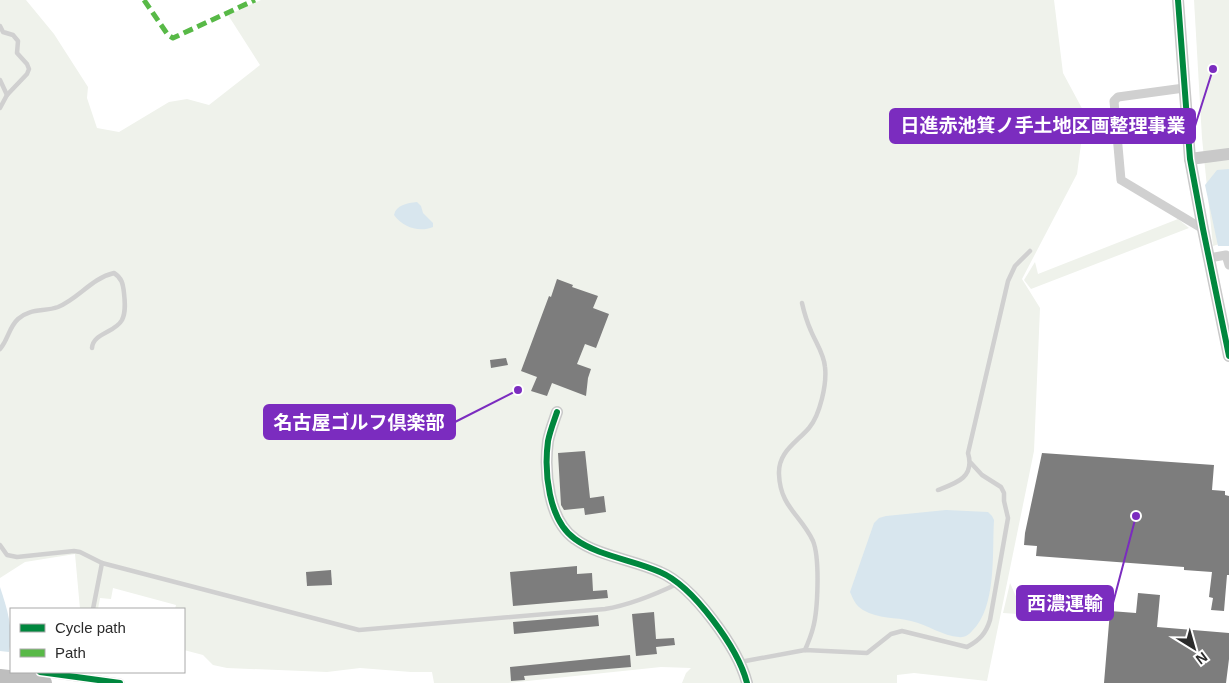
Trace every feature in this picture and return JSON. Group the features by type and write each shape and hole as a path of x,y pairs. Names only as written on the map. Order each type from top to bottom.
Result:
{"highway":[{"path":"0,678 24,676 43,683"}],"street":[{"path":"1178,0 1190,159 1229,356"},
{"path":"1184,88 1118,98 1114,101 1121,180 1203,229"},
{"path":"1190,159 1229,154"},
{"path":"1209,258 1226,255 1229,266"},
{"path":"557,412 548,440 547,464 550,494 555,514 563,527 574,539 590,547 660,572 685,589 716,624 739,662 747,683"},
{"path":"55,673 84,675 120,683"}],"lane":[{"path":"0,26 3,32 13,35 18,41 17,53 27,64 28,69 27,74 7,95 0,108"},
{"path":"0,80 7,95"},
{"path":"739,662 805,650 867,653 891,634 902,631 967,646 981,638 987,630 1008,518 1004,493 1001,487 982,475 971,463 968,453 1008,281 1016,266 1030,251"},
{"path":"0,349 6,342 14,324 22,316 34,310 57,308 73,299 104,276 114,273 124,286 124,313 119,324 96,339 92,348"},
{"path":"802,302 825,367 824,392 815,418 808,429 786,450 779,466 781,489 785,501 806,529 816,551 816,601 813,628 805,650"},
{"path":"938,490 960,480 969,472 971,463"},
{"path":"0,545 7,555 17,557 80,552 102,563 359,630 605,609 622,606 678,584"},
{"path":"93,608 102,563"}],"shaded area":[{"path":"0,0 26,0 54,34 88,87 87,98 97,128 119,132 169,102 187,99 209,105 260,65 228,15 261,0 1054,0 1063,73 1085,114 1077,174 1022,279 1040,308 1034,451 987,681 914,673 897,675 897,683 682,683 686,673 691,668 661,667 508,683 434,683 432,672 360,668 327,672 227,668 213,665 203,655 185,650 185,608 175,608 176,605 113,588 111,599 100,598 98,608 80,608 75,554 25,562 0,578"},
{"path":"1194,0 1229,0 1229,241 1213,246 1202,138"},
{"path":"1229,169 1229,246 1218,246 1205,185 1217,170"},
{"path":"417,202 421,206 423,213 433,223 433,227 428,229 412,228 402,223 394,215 400,207"},
{"path":"1178,219 1189,228 1031,289 1024,280 1035,262 1038,274"},
{"path":"946,510 988,512 994,520 992,579 989,594 986,608 980,621 971,632 962,637 953,636 917,623 875,615 861,608 855,602 850,592 874,523 879,518 886,516"},
{"path":"1010,583 1018,601 1030,610 1100,613 1098,619 1003,613"},
{"path":"0,587 10,627 10,644 9,652 0,651"}],"building":[{"path":"557,279 573,285 572,287 598,296 593,308 609,314 596,348 585,344 577,364 591,369 586,396 552,383 547,396 531,391 537,377 521,371"},
{"path":"506,358 508,365 491,368 490,360"},
{"path":"585,451 590,498 604,496 606,512 585,515 584,508 564,510 561,505 558,453"},
{"path":"1042,453 1214,465 1212,490 1225,491 1225,495 1229,496 1229,575 1227,575 1224,611 1211,610 1213,598 1209,597 1212,572 1184,570 1184,567 1036,556 1037,546 1024,545"},
{"path":"577,566 577,574 592,573 593,591 607,590 608,598 513,606 510,572"},
{"path":"331,570 332,585 307,586 306,572"},
{"path":"1138,593 1160,595 1157,627 1229,633 1229,659 1226,683 1104,683 1110,611 1136,613"},
{"path":"654,612 656,639 674,638 675,645 656,647 657,654 636,656 632,614"},
{"path":"598,615 599,626 514,634 513,622"},
{"path":"630,655 631,667 524,676 525,680 511,681 510,667"}],"marked path":[{"path":"144,0 168,35 173,38 255,0"}],"cycle path":[{"path":"1178,0 1190,159 1229,356"},
{"path":"557,412 548,441 548,480 554,508 566,531 575,539 594,550 650,568 673,579 700,604 724,636 742,669 747,683"},
{"path":"47,673 120,683"}],"place":[{"name":"日進赤池箕ノ手土地区画整理事業","path":"1213,69"},
{"name":"名古屋ゴルフ倶楽部","path":"518,390"},
{"name":"西濃運輸","path":"1136,516"}]}
